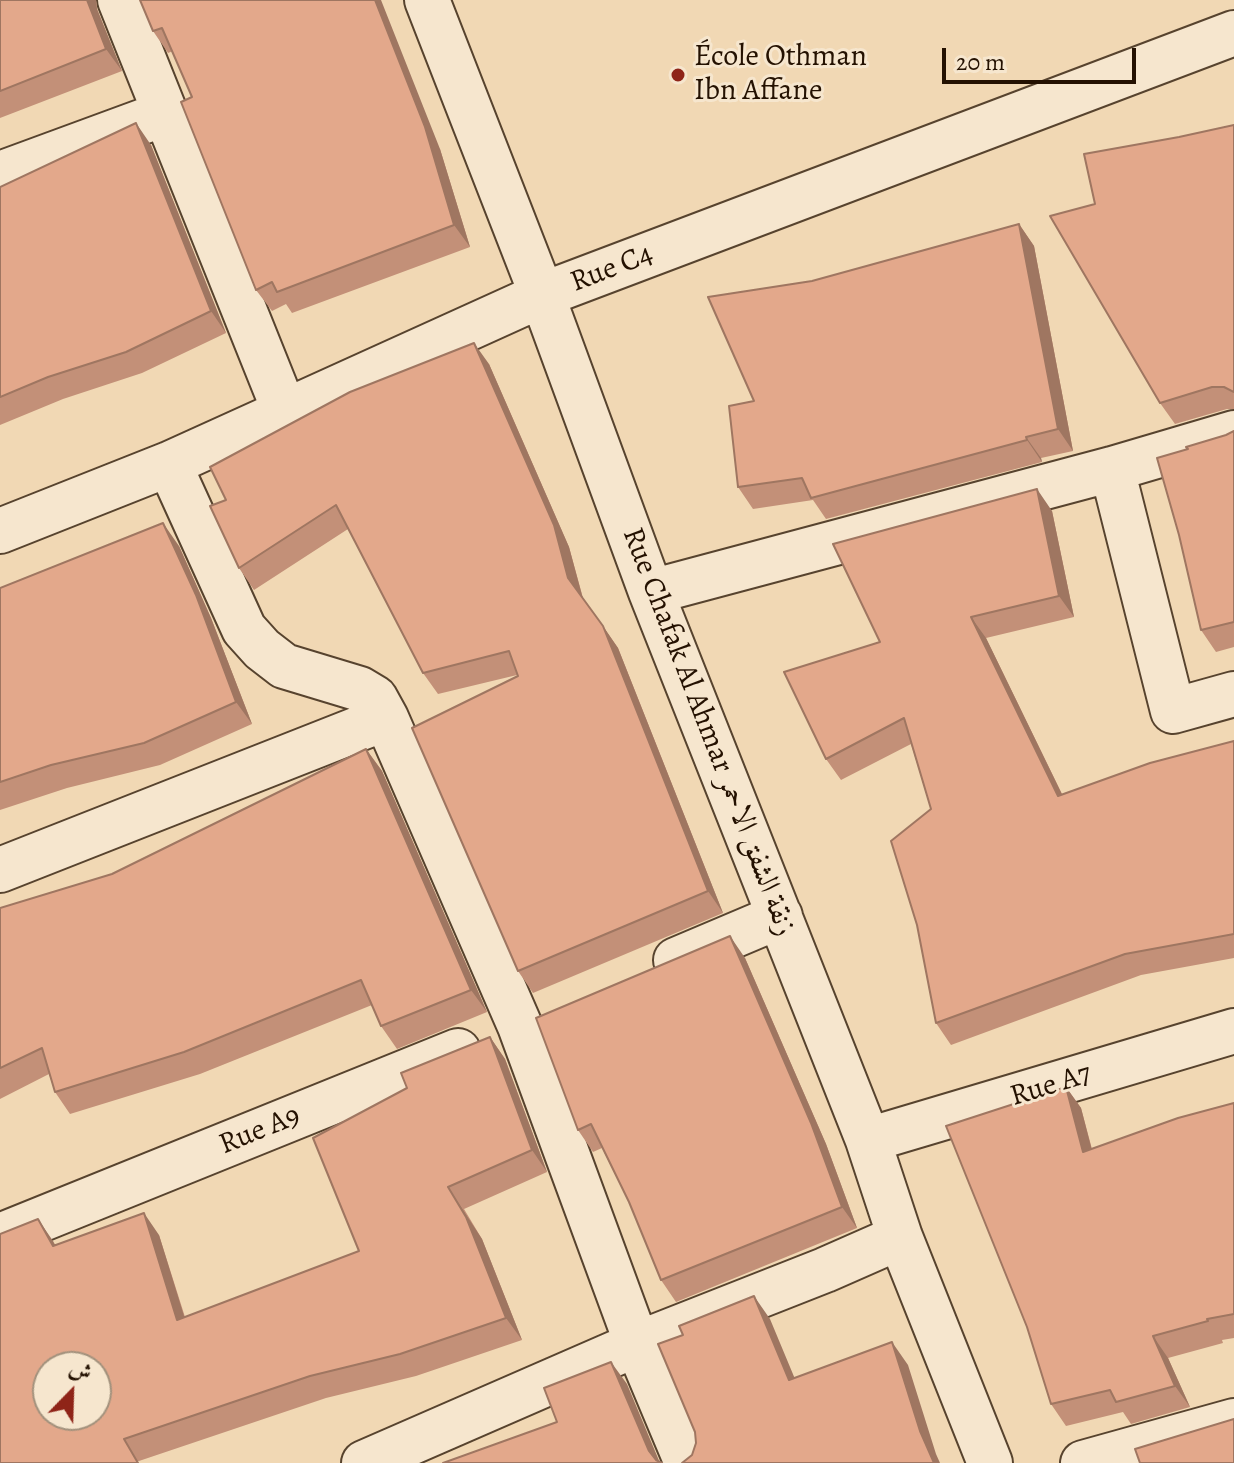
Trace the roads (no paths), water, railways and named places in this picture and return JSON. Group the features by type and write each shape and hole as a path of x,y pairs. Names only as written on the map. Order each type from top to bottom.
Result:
{"street":[{"path":"120,0 285,412"},
{"name":"Rue Chafak Al Ahmar زنقة الشفق الاحمر","path":"427,0 542,295 651,592 868,1140 900,1237 990,1463"},
{"name":"Rue C4","path":"0,531 169,464 542,295 1234,33"},
{"path":"0,174 166,113"},
{"path":"651,592 1112,469 1234,433"},
{"path":"169,464 244,629 262,649 284,666 360,689 375,698 386,718 534,1020 637,1344 687,1463"},
{"path":"1112,469 1173,711 1234,694"},
{"path":"0,870 386,718"},
{"path":"636,977 780,916"},
{"name":"Rue A9","path":"0,1236 534,1020"},
{"name":"Rue A7","path":"868,1140 1234,1031"},
{"path":"364,1463 637,1344 900,1237"},
{"path":"1083,1463 1234,1421"}],"place":[{"name":"École Othman Ibn Affane","path":"678,75"}]}
